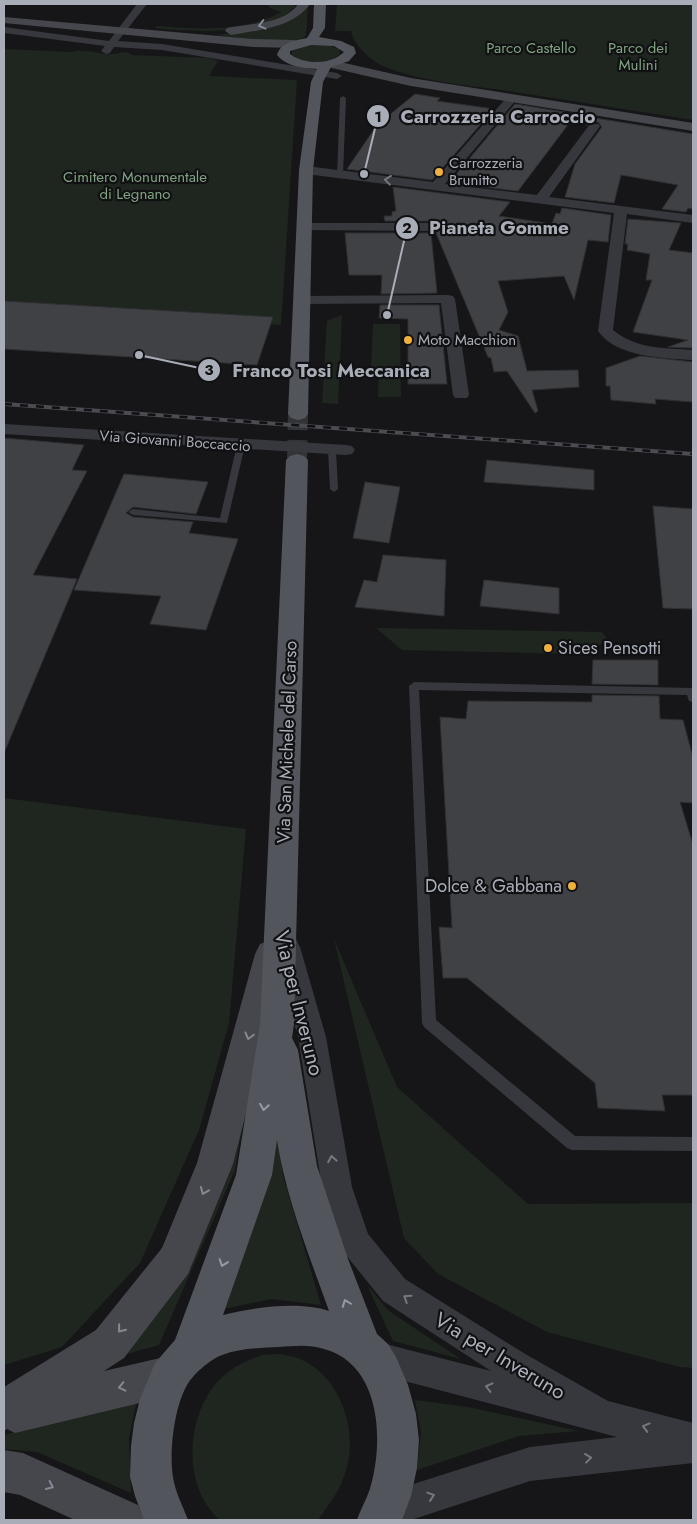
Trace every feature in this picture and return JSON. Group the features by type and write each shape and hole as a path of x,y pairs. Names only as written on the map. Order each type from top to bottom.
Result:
{"main road":[{"path":"311,41 320,28 320,4"},
{"path":"320,28 336,43 350,50 348,56 318,69 290,61 283,55 285,49 295,44 311,41 336,43"},
{"path":"298,414 306,170 318,69"},
{"name":"Via San Michele del Carso","path":"277,1024 297,460"},
{"name":"Via per Inveruno","path":"277,1024 299,1166 329,1259 368,1353 387,1382 398,1430 393,1486 382,1516"},
{"name":"Via per Inveruno","path":"166,1520 157,1500 151,1471 152,1434 254,1175 277,1024"},
{"path":"180,1364 207,1340 249,1329 309,1326 342,1335 368,1353"}],"street":[{"path":"104,53 142,4"},
{"path":"183,35 231,32 268,24 295,14 304,4"},
{"path":"9,10 36,21"},
{"path":"4,20 36,21 269,44 295,44"},
{"path":"4,30 111,44 162,47 388,77 693,127"},
{"path":"225,40 262,47 283,55"},
{"path":"348,56 388,77"},
{"path":"318,69 337,76"},
{"path":"437,186 512,98"},
{"path":"540,200 594,126"},
{"path":"306,170 693,219"},
{"path":"621,210 606,331 616,342 646,351 693,355"},
{"path":"304,227 436,227"},
{"path":"302,300 448,299 461,395"},
{"name":"Via Giovanni Boccaccio","path":"4,429 339,450"},
{"name":"Via per Inveruno","path":"4,1410 110,1344 175,1261 215,1164 280,921"},
{"name":"Via per Inveruno","path":"280,921 312,1038 337,1187 356,1243 394,1290 515,1367 598,1414"},
{"path":"368,1353 693,1440"},
{"path":"4,1414 180,1364"},
{"path":"382,1516 530,1464 693,1446"},
{"path":"4,1471 23,1474 123,1520"}],"lane":[{"path":"340,174 342,98"},
{"path":"133,512 224,521 241,445"},
{"path":"334,489 339,450"},
{"path":"693,698 691,691 414,686 430,1024 572,1143 693,1144"}],"green space":[{"path":"267,4 297,4 286,14 270,22 251,27 209,31 155,28 156,26 220,28 236,26 267,19 281,12 270,8"},
{"name":"Parco dei Mulini","path":"337,4 693,4 693,120 442,82 397,71 378,64 368,56 355,41 351,31 335,31"},
{"path":"308,7 306,36 299,39 276,41 214,35 263,27 286,19"},
{"path":"305,45 328,45 339,49 340,54 323,62 308,62 291,54 294,49"},
{"name":"Cimitero Monumentale di Legnano","path":"4,49 209,58 218,61 209,76 297,80 281,325 4,308"},
{"path":"342,315 338,404 322,403 327,321"},
{"path":"373,324 400,324 401,397 378,397 379,370 371,370"},
{"path":"376,628 602,632 608,641 580,654 402,650"},
{"path":"4,798 246,829 229,1023 199,1130 140,1263 62,1347 4,1365"},
{"path":"334,939 397,1087 528,1204 693,1203 693,1368 680,1367 547,1332 438,1274 404,1238"},
{"path":"248,1094 235,1170 159,1345 127,1354"},
{"path":"278,1126 283,1176 321,1305 272,1299 224,1309"},
{"path":"367,1285 389,1311 461,1359 393,1341"},
{"path":"262,1355 285,1355 302,1360 317,1369 339,1397 346,1414 350,1450 345,1475 339,1489 318,1520 220,1520 207,1506 199,1489 194,1470 193,1451 195,1431 200,1412 208,1395 224,1375 239,1365"},
{"path":"137,1400 129,1438 131,1493 37,1452 4,1449 4,1435"},
{"path":"415,1400 468,1407 579,1431 519,1436 417,1470 421,1432"}],"building":[{"path":"415,94 440,98 437,101 494,109 432,180 347,169 377,125"},
{"path":"515,104 576,114 518,191 449,183"},
{"path":"589,117 693,134 693,209 688,208 686,212 662,209 678,185 621,175 614,203 565,197 575,164 602,127 598,122 590,122 586,126"},
{"path":"393,187 510,202 499,216 552,224 556,213 560,214 562,208 611,215 608,242 588,240 574,300 564,276 498,281 508,312 499,330 518,336 527,371 578,370 579,387 532,390 538,411 535,413 507,371 494,372 491,358 488,357 436,233 445,226 430,219 430,221 385,221 384,216 392,216 392,212 396,211"},
{"path":"628,219 681,223 669,250 693,253 693,348 668,347 688,340 633,332 652,280 646,280 650,254 627,250 628,244 625,244"},
{"path":"345,233 431,233 437,293 381,294 382,275 349,275"},
{"path":"4,301 273,317 257,365 4,349"},
{"path":"380,305 439,305 447,384 408,384 408,319 379,318"},
{"path":"640,356 693,362 693,402 655,399 656,404 611,400 610,386 606,386 606,368"},
{"path":"4,438 84,445 72,470 87,471 33,575 77,579 4,753"},
{"path":"487,460 594,470 594,490 484,482"},
{"path":"124,474 208,482 196,514 133,507 126,513 133,517 193,522 189,533 238,539 206,630 150,624 161,596 74,590"},
{"path":"365,482 400,487 389,543 353,538"},
{"path":"653,506 693,509 693,609 663,608"},
{"path":"383,555 446,560 444,616 355,607 364,580 377,582"},
{"path":"484,580 559,588 559,614 480,606"},
{"path":"593,660 658,660 658,685 592,684"},
{"name":"Dolce & Gabbana","path":"592,695 659,696 660,719 683,720 693,758 693,803 680,802 693,845 693,1095 662,1095 665,1111 598,1108 595,1083 467,978 443,978 439,927 452,928 440,717 466,719 468,701 592,702"}],"tunnel":[{"path":"297,460 298,414"}],"railway":[{"path":"4,404 693,454"}],"place":[{"name":"Carrozzeria Brunitto","path":"439,172"},
{"name":"Carrozzeria Carroccio","path":"364,174"},
{"name":"Pianeta Gomme","path":"387,315"},
{"name":"Moto Macchion","path":"408,340"},
{"name":"Franco Tosi Meccanica","path":"139,355"},
{"name":"Sices Pensotti","path":"548,648"},
{"name":"Dolce & Gabbana","path":"572,886"}],"park label":[{"name":"Parco Castello","path":"531,48"}]}
